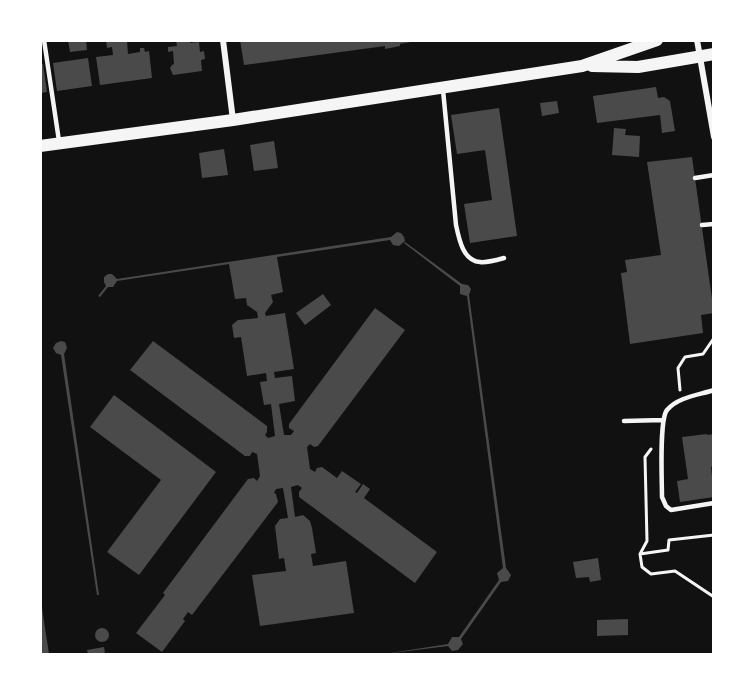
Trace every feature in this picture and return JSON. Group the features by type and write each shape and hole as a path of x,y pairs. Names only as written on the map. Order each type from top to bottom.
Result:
{"main road":[{"path":"582,66 657,40"},
{"path":"40,146 233,120 582,66 638,67 714,54"}],"street":[{"path":"223,40 233,120"},
{"path":"697,40 710,92 714,137"}],"lane":[{"path":"44,40 59,144"},
{"path":"443,87 456,225 461,246 469,259 480,262 504,258"},
{"path":"695,178 714,175"},
{"path":"702,225 714,224"},
{"path":"714,390 681,399 667,410 663,420 662,436 662,497 666,506 671,510 714,503"},
{"path":"624,421 663,420"}],"path":[{"path":"681,399 678,368 685,357 704,354 714,338"},
{"path":"662,436 645,457 647,541 640,554 642,567 651,574 675,571 714,597"},
{"path":"640,554 668,550 669,540 714,535"}],"building":[{"path":"68,40 86,40 87,50 70,52"},
{"path":"106,40 127,40 128,54 140,52 140,48 144,48 145,52 149,51 152,78 100,85 96,57 113,55 112,47 107,48"},
{"path":"190,40 190,43 199,42 200,52 204,51 205,59 201,60 202,71 173,75 170,68 174,64 173,51 168,52 168,47 177,46 176,41"},
{"path":"240,40 411,40 411,42 385,49 385,46 244,65"},
{"path":"88,58 92,86 57,91 53,63"},
{"path":"40,64 43,64 47,92 40,93"},
{"path":"656,87 658,98 664,97 670,101 675,131 662,133 660,115 597,123 593,96"},
{"path":"557,101 559,113 542,116 540,103"},
{"path":"499,108 517,236 470,243 464,204 492,200 485,150 457,154 451,115"},
{"path":"614,128 626,129 625,135 640,136 639,157 612,155"},
{"path":"274,141 278,168 254,171 250,145"},
{"path":"224,149 228,175 202,178 199,153"},
{"path":"692,157 714,313 701,315 703,333 630,344 621,273 627,272 625,260 661,255 647,162"},
{"path":"397,232 401,233 405,241 399,246 393,245 390,240 277,257 283,292 271,295 273,302 265,313 266,316 285,313 294,369 274,372 275,378 292,376 295,401 279,404 284,435 291,435 294,431 289,428 289,424 375,308 405,330 318,446 314,447 310,444 307,447 310,469 315,472 317,468 322,467 337,478 342,471 361,484 355,492 357,493 363,484 370,489 364,498 437,552 415,583 299,497 302,488 298,485 291,487 295,517 303,515 310,521 312,528 316,553 311,554 313,566 346,561 354,613 260,626 252,575 286,571 284,558 279,559 275,526 280,519 288,518 283,488 276,489 274,493 278,502 192,615 188,612 183,619 185,621 162,652 136,633 248,479 254,478 257,481 260,476 257,454 252,452 250,456 245,456 130,370 153,341 267,426 265,435 268,438 275,436 271,404 264,405 260,382 267,381 266,373 247,376 241,337 234,338 232,325 238,320 258,318 257,312 247,305 246,298 235,299 229,264 117,281 100,297 98,296 106,286 104,277 112,274 117,279 391,237"},
{"path":"405,242 471,289 469,295 506,568 511,575 508,581 501,582 461,639 463,644 458,650 452,651 448,646 384,654 448,644 452,637 459,637 499,580 497,573 503,568 467,296 460,294 460,286"},
{"path":"323,294 331,305 305,325 296,313"},
{"path":"61,341 65,342 67,348 64,354 99,595 97,595 61,355 53,348"},
{"path":"114,395 216,472 139,575 107,552 161,480 90,427"},
{"path":"714,434 714,466 711,467 714,497 680,502 677,481 688,479 682,437"},
{"path":"598,558 601,580 590,582 589,577 576,578 573,562"},
{"path":"40,608 42,608 49,654 40,654"},
{"path":"628,619 628,635 597,636 597,620"},
{"path":"102,628 107,630 109,635 107,640 102,642 97,640 95,635 97,630"},
{"path":"104,647 105,654 88,654 87,650"}]}
